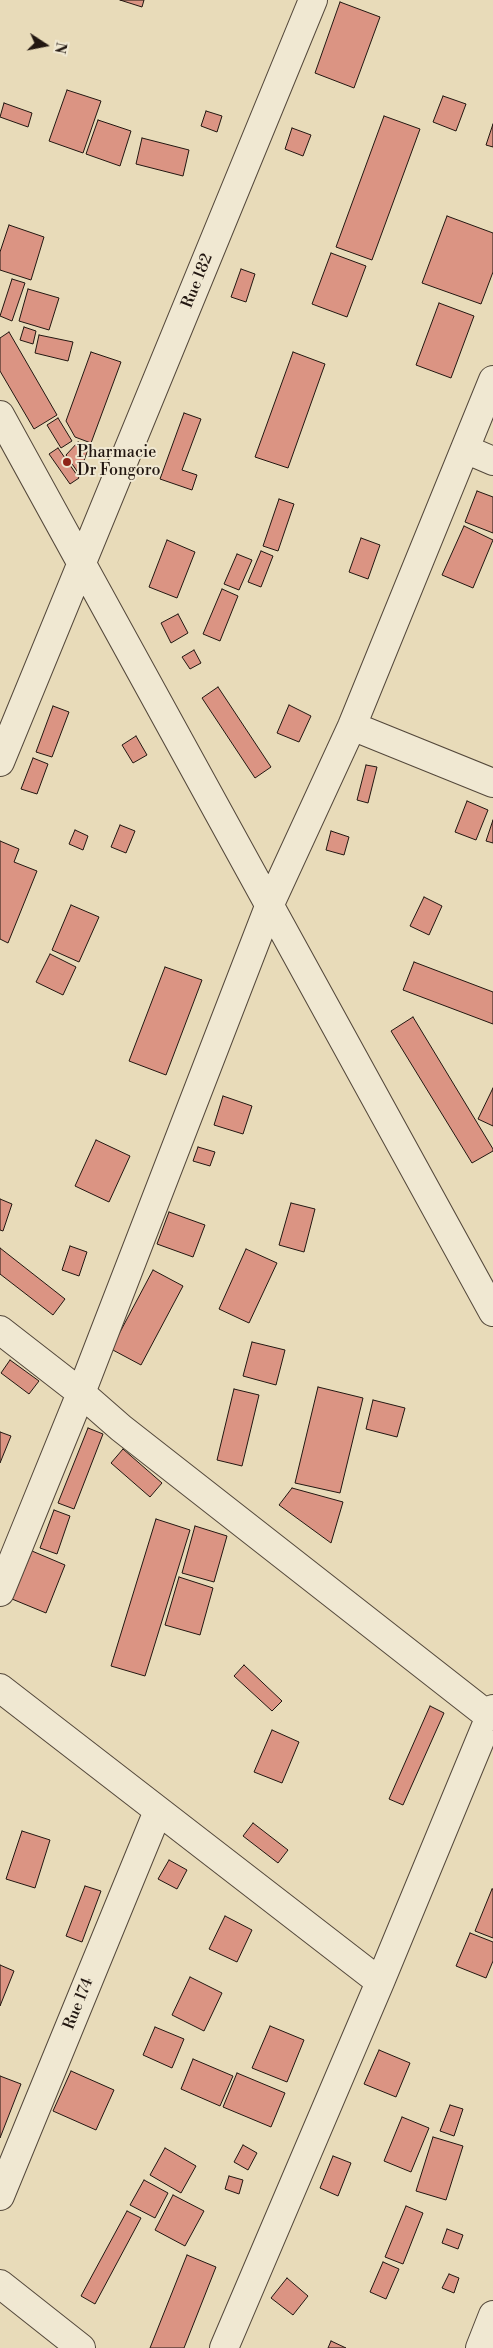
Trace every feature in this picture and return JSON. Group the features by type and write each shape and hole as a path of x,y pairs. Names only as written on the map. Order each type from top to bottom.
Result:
{"street":[{"name":"Rue 182","path":"0,762 313,0"},
{"path":"0,1592 81,1393 270,904 352,726 493,380"},
{"path":"0,415 493,1312"},
{"path":"465,449 493,461"},
{"path":"352,726 493,783"},
{"path":"0,1330 81,1393 120,1428 491,1713 380,1982 224,2348"},
{"path":"0,1688 380,1982"},
{"name":"Rue 174","path":"0,2196 158,1811"},
{"path":"0,2284 81,2348"},
{"path":"480,2348 493,2316"}],"building":[{"path":"120,0 144,0 142,7"},
{"path":"340,2 380,17 354,88 315,73"},
{"path":"67,90 101,101 83,153 49,141"},
{"path":"443,96 466,104 456,131 433,122"},
{"path":"4,103 32,113 28,127 0,117"},
{"path":"206,111 222,116 217,132 201,126"},
{"path":"384,116 420,129 372,260 336,247"},
{"path":"98,120 131,131 120,166 86,154"},
{"path":"493,124 493,147 486,145"},
{"path":"292,128 311,135 303,156 285,149"},
{"path":"142,138 189,150 183,176 136,164"},
{"path":"447,216 493,233 493,272 481,304 422,283"},
{"path":"9,225 44,237 31,280 0,270 0,252"},
{"path":"331,253 366,266 347,317 312,304"},
{"path":"241,269 255,274 246,302 231,297"},
{"path":"12,279 25,283 12,321 0,316"},
{"path":"28,289 59,298 49,330 19,321"},
{"path":"439,303 474,316 451,378 416,365"},
{"path":"24,327 36,331 33,344 20,340"},
{"path":"9,332 57,415 34,429 0,371 0,338"},
{"path":"39,335 73,342 68,361 35,353"},
{"path":"91,352 121,362 91,443 75,437 66,421"},
{"path":"293,352 325,364 288,468 255,457"},
{"path":"184,413 201,419 182,470 197,475 192,490 160,479"},
{"path":"58,418 72,441 61,448 47,425"},
{"path":"78,442 89,447 79,474 66,455"},
{"path":"58,448 79,478 70,484 49,454"},
{"path":"477,491 493,497 493,533 465,522"},
{"path":"279,499 294,504 278,551 263,546"},
{"path":"464,526 493,540 473,588 442,575"},
{"path":"361,538 380,545 368,579 349,572"},
{"path":"167,540 195,552 177,598 149,587"},
{"path":"261,551 273,556 261,587 248,582"},
{"path":"237,554 252,560 239,590 224,584"},
{"path":"222,589 238,596 220,641 203,634"},
{"path":"178,614 188,633 171,643 161,623"},
{"path":"194,650 201,663 190,669 182,657"},
{"path":"218,687 271,767 255,778 202,698"},
{"path":"289,705 311,716 299,742 277,733"},
{"path":"53,706 69,712 52,757 36,752"},
{"path":"136,736 147,755 133,763 122,745"},
{"path":"33,758 48,764 37,794 21,789"},
{"path":"366,765 377,767 368,803 357,800"},
{"path":"467,801 488,810 476,840 455,832"},
{"path":"493,820 493,843 486,841"},
{"path":"120,825 135,831 126,853 111,847"},
{"path":"75,830 88,836 83,850 69,844"},
{"path":"331,831 349,837 344,855 326,850"},
{"path":"0,841 19,849 14,862 37,871 8,943 0,939"},
{"path":"424,897 442,906 429,935 410,926"},
{"path":"71,905 99,917 79,962 52,950"},
{"path":"50,954 76,967 63,995 36,982"},
{"path":"414,962 493,992 493,1024 403,990"},
{"path":"165,967 202,980 166,1075 129,1061"},
{"path":"413,1017 493,1149 493,1151 472,1163 391,1031"},
{"path":"493,1088 493,1126 478,1119"},
{"path":"223,1096 252,1106 243,1134 214,1125"},
{"path":"96,1140 130,1156 109,1202 75,1186"},
{"path":"198,1147 215,1152 210,1166 193,1161"},
{"path":"0,1199 12,1204 3,1231 0,1230"},
{"path":"291,1203 315,1209 304,1252 279,1245"},
{"path":"169,1212 205,1225 193,1257 157,1244"},
{"path":"70,1246 87,1252 79,1276 62,1270"},
{"path":"0,1248 65,1299 53,1315 0,1274"},
{"path":"246,1249 277,1263 249,1323 219,1309"},
{"path":"153,1270 183,1286 141,1365 111,1349"},
{"path":"252,1342 285,1350 276,1385 243,1376"},
{"path":"10,1360 39,1381 29,1394 1,1373"},
{"path":"318,1387 363,1398 340,1493 295,1483"},
{"path":"234,1389 259,1395 242,1466 217,1460"},
{"path":"373,1400 405,1408 397,1437 366,1429"},
{"path":"88,1428 103,1434 74,1509 58,1503"},
{"path":"0,1432 11,1436 0,1463"},
{"path":"123,1449 162,1483 150,1497 111,1463"},
{"path":"292,1488 343,1502 331,1543 279,1505"},
{"path":"54,1510 70,1516 57,1554 40,1548"},
{"path":"156,1519 190,1530 145,1676 111,1666"},
{"path":"195,1526 227,1536 214,1582 182,1573"},
{"path":"32,1551 65,1565 46,1613 12,1599"},
{"path":"179,1577 213,1588 200,1635 165,1625"},
{"path":"244,1665 282,1701 272,1711 234,1676"},
{"path":"430,1706 444,1713 403,1805 389,1799"},
{"path":"272,1730 299,1742 282,1783 254,1772"},
{"path":"253,1823 288,1850 278,1863 243,1836"},
{"path":"22,1831 50,1840 35,1888 6,1879"},
{"path":"169,1860 187,1870 177,1889 158,1879"},
{"path":"85,1886 101,1891 82,1942 66,1936"},
{"path":"493,1889 493,1938 475,1931"},
{"path":"225,1916 252,1930 237,1962 209,1949"},
{"path":"470,1933 493,1942 493,1961 486,1978 456,1966"},
{"path":"0,1965 14,1971 0,2006"},
{"path":"190,1977 222,1993 204,2031 172,2015"},
{"path":"270,2026 304,2040 287,2082 252,2068"},
{"path":"155,2027 184,2039 172,2068 143,2055"},
{"path":"379,2050 410,2063 396,2097 364,2084"},
{"path":"193,2059 233,2076 220,2106 181,2089"},
{"path":"71,2071 114,2090 96,2130 53,2111"},
{"path":"237,2073 285,2093 271,2127 223,2107"},
{"path":"0,2076 21,2084 0,2138"},
{"path":"450,2105 463,2109 454,2136 440,2131"},
{"path":"402,2117 429,2128 411,2172 384,2161"},
{"path":"433,2137 463,2146 446,2200 416,2191"},
{"path":"243,2145 257,2153 248,2170 234,2162"},
{"path":"165,2148 196,2166 181,2193 150,2175"},
{"path":"333,2156 351,2163 338,2196 320,2188"},
{"path":"229,2176 243,2180 239,2194 225,2189"},
{"path":"144,2180 168,2193 155,2218 130,2205"},
{"path":"173,2195 204,2211 185,2246 155,2230"},
{"path":"406,2206 423,2213 403,2264 385,2257"},
{"path":"127,2211 141,2218 95,2304 81,2296"},
{"path":"447,2229 463,2235 458,2249 442,2243"},
{"path":"187,2255 216,2267 184,2348 150,2348"},
{"path":"383,2262 399,2269 386,2299 370,2292"},
{"path":"449,2274 459,2278 454,2293 442,2288"},
{"path":"287,2278 308,2296 293,2315 271,2298"},
{"path":"331,2341 346,2348 328,2348"}],"place":[{"name":"Pharmacie Dr Fongoro","path":"67,462"}]}
